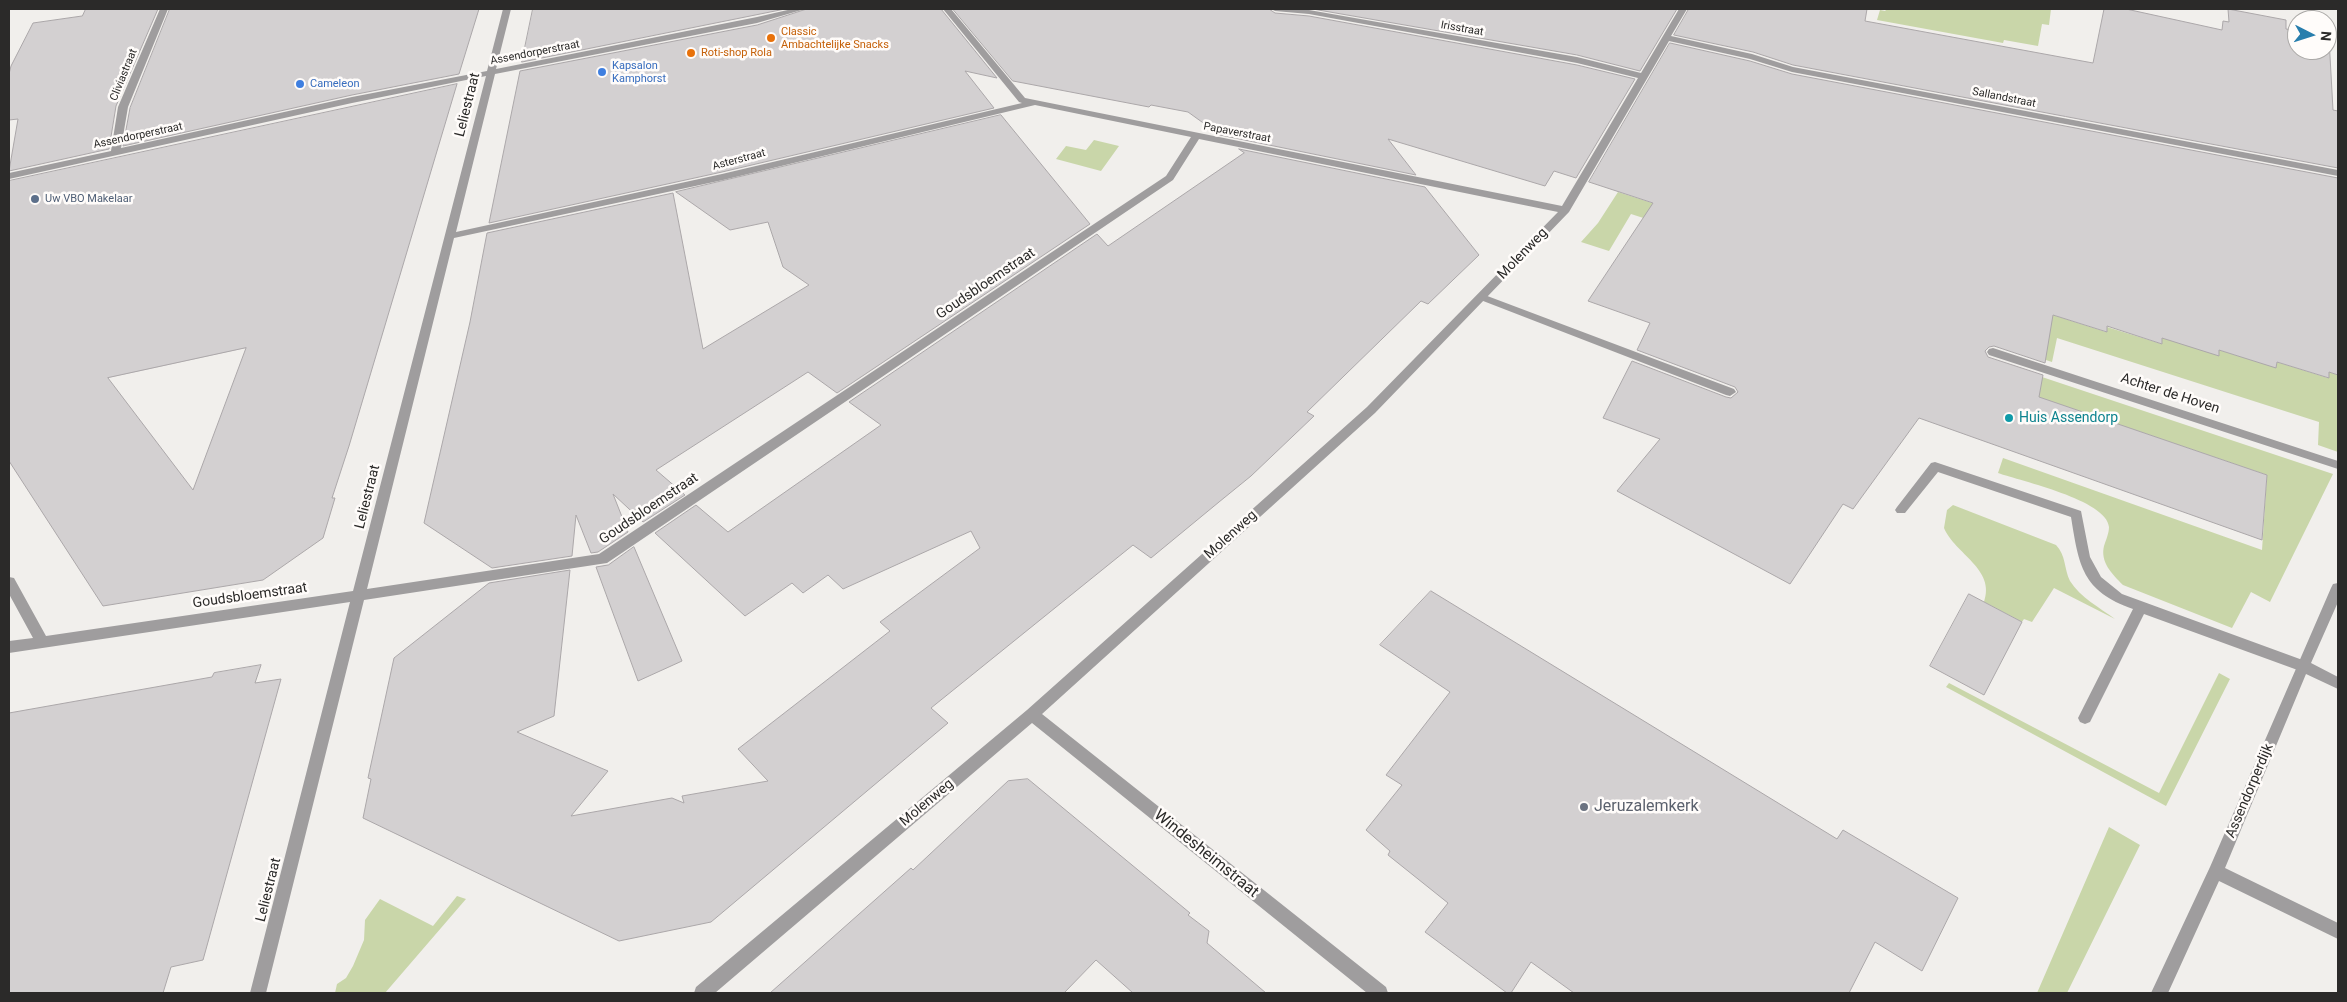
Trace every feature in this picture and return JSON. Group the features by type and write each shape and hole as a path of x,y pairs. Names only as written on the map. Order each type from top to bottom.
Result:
{"street":[{"name":"Cliviastraat","path":"115,152 123,107 164,9"},
{"name":"Leliestraat","path":"258,993 507,9"},
{"name":"Assendorperstraat","path":"9,176 352,100 757,20 801,9"},
{"name":"Papaverstraat","path":"947,9 1022,100 1564,210"},
{"name":"Irisstraat","path":"1276,9 1309,12 1577,60 1644,77"},
{"name":"Molenweg","path":"702,993 1032,714 1371,410 1564,210 1683,9"},
{"name":"Sallandstraat","path":"1666,38 1752,57 1792,69 2338,173"},
{"name":"Asterstraat","path":"451,236 723,178 767,165 1033,103"},
{"name":"Goudsbloemstraat","path":"9,647 602,559 1170,178 1196,136"},
{"path":"1482,297 1730,392"},
{"name":"Achter de Hoven","path":"1993,352 2338,465"},
{"path":"1901,510 1935,466 2077,514 2084,557 2096,581 2117,598 2302,666 2338,683"},
{"path":"9,582 42,642"},
{"name":"Assendorperdijk","path":"2159,993 2216,871 2302,666 2338,588"},
{"path":"2085,718 2141,607"},
{"name":"Windesheimstraat","path":"1032,714 1380,993"},
{"path":"2216,871 2338,931"}],"green space":[{"path":"1887,9 2051,9 2049,25 2042,24 2038,46 2004,40 2003,43 1877,20 1880,10 1885,11"},
{"path":"1094,140 1119,146 1101,171 1056,159 1066,146 1086,150"},
{"path":"1618,192 1839,263 1832,279 1631,214 1609,251 1581,242 1598,223"},
{"path":"2053,315 2106,332 2107,327 2162,344 2162,338 2219,350 2276,367 2277,362 2328,378 2329,372 2338,375 2338,452 2318,445 2319,422 2057,338 2052,362 2009,348"},
{"path":"1927,318 1991,360 2333,474 2270,602 2251,592 2232,628 2123,585 2105,562 2103,552 2109,527 2105,517 2094,508 2079,500 2043,486 1998,473 2003,458 2262,550 2267,475 1900,350"},
{"path":"1953,505 2056,545 2062,553 2068,576 2074,587 2115,619 2054,588 2032,622 2024,619 2022,622 1984,602 1986,590 1980,571 1949,537 1944,528 1947,510"},
{"path":"2219,673 2230,679 2166,806 1946,687 1949,683 2159,793"},
{"path":"2109,827 2140,845 2067,993 2037,993"},
{"path":"457,896 466,899 385,993 335,993 337,984 346,978 353,966 364,940 365,920 380,899 433,926"}],"building":[{"path":"86,9 158,9 116,106 109,149 9,171 18,119 9,120 9,74 11,66 33,23 82,16"},
{"path":"170,9 479,9 459,74 352,95 123,146 130,108"},
{"path":"533,9 785,9 522,62"},
{"path":"807,9 941,9 997,78 965,71 994,108 722,172 489,223 520,71 757,25"},
{"path":"953,9 1269,9 1275,13 1309,16 1577,65 1635,79 1576,178 1554,171 1545,186 1388,139 1416,175 1220,135 1188,112 1151,105 1149,107 1013,81"},
{"path":"1313,9 1677,9 1640,71 1577,55"},
{"path":"1689,9 1867,9 1865,21 2093,63 2104,9 2126,9 2222,30 2223,21 2229,22 2228,9 2286,20 2287,60 2330,60 2333,110 2338,111 2338,168 1793,65 1753,52 1674,35"},
{"path":"1670,43 1750,61 1792,74 2338,178 2338,375 2329,372 2329,378 2277,362 2276,368 2219,350 2219,356 2162,338 2162,344 2107,326 2107,332 2053,315 2045,363 1994,346 1989,347 1985,351 1988,357 2043,375 2039,397 2267,475 2262,540 1919,418 1853,509 1843,504 1790,584 1617,491 1660,439 1603,418 1632,361 1726,397 1731,398 1738,392 1735,387 1637,350 1650,323 1588,301 1653,203 1589,182"},
{"path":"457,84 332,498 335,498 323,538 263,580 103,606 9,461 9,181","holes":["246,348 193,490 108,378"]},
{"path":"1001,115 1090,224 837,393 808,372 656,470 685,495 643,522 613,494 628,532 598,552 591,553 576,515 572,556 492,568 424,523 470,322 487,233 673,193 703,349 809,285 783,267 768,222 730,230 676,192"},
{"path":"1239,149 1425,187 1479,255 1428,304 1421,301 1307,412 1314,416 1251,476 1151,558 1133,545 931,708 948,723 711,922 619,941 363,818 371,779 368,778 394,658 489,583 570,570 554,716 517,732 608,771 571,816 672,798 684,803 682,796 768,781 738,749 890,631 880,622 980,548 971,531 843,589 828,575 803,593 792,583 745,616 655,533 696,505 728,532 881,425 849,402 1097,234 1108,246 1244,153"},
{"path":"634,547 682,661 638,681 596,567 608,565"},
{"name":"Jeruzalemkerk","path":"1431,591 1837,839 1843,830 1958,898 1922,971 1875,942 1849,993 1574,993 1531,962 1511,993 1507,993 1425,932 1448,903 1388,855 1390,851 1366,830 1402,785 1386,775 1450,692 1380,645"},
{"path":"1969,594 2022,622 1984,695 1930,666"},
{"path":"261,665 255,683 281,679 203,960 171,967 163,993 9,993 9,713 212,677 214,673"},
{"path":"1028,779 1190,913 1188,915 1209,931 1207,943 1266,993 1133,993 1096,960 1064,993 770,993 911,868 913,870 1008,781"}],"place":[{"name":"Classic Ambachtelijke Snacks","path":"771,38"},
{"name":"Roti-shop Rola","path":"691,53"},
{"name":"Kapsalon Kamphorst","path":"602,72"},
{"name":"Cameleon","path":"300,84"},
{"name":"Uw VBO Makelaar","path":"35,199"},
{"name":"Huis Assendorp","path":"2009,418"},
{"name":"Jeruzalemkerk","path":"1584,807"}]}
